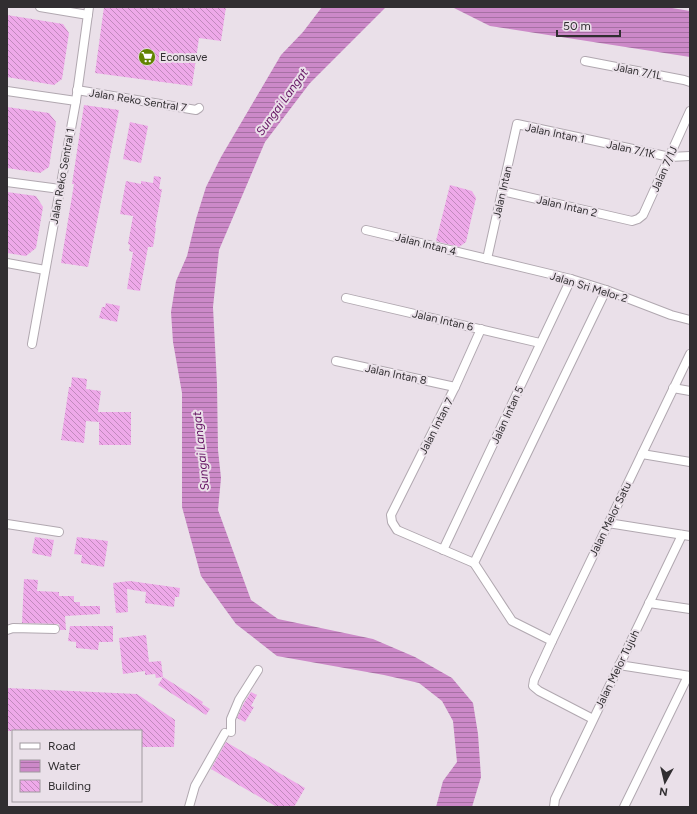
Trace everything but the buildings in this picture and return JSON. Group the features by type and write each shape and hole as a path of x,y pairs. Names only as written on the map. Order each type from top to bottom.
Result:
{"street":[{"path":"40,7 88,11"},
{"name":"Jalan Reko Sentral 1","path":"32,344 76,101 88,11"},
{"name":"Jalan 7/1L","path":"585,61 690,82"},
{"name":"Jalan Reko Sentral 7","path":"77,90 196,110 199,108"},
{"path":"7,92 76,101"},
{"name":"Jalan 7/1J","path":"632,220 638,219 643,215 690,111"},
{"name":"Jalan Intan 1","path":"517,124 592,141"},
{"name":"Jalan Intan","path":"486,259 517,124"},
{"name":"Jalan 7/1K","path":"592,141 670,157 690,156"},
{"path":"7,182 60,189"},
{"name":"Jalan Intan 2","path":"502,191 632,220"},
{"name":"Jalan Intan 4","path":"366,230 486,259"},
{"name":"Jalan Sri Melor 2","path":"486,259 572,279 606,290 671,315 690,320"},
{"path":"7,263 45,270"},
{"name":"Jalan Intan 5","path":"442,550 572,279"},
{"path":"474,563 606,290"},
{"name":"Jalan Intan 6","path":"346,298 540,343"},
{"name":"Jalan Intan 7","path":"442,550 397,530 392,522 391,515 456,387 481,329"},
{"name":"Jalan Melor Satu","path":"593,719 539,692 534,686 534,680 690,354"},
{"name":"Jalan Intan 8","path":"336,361 456,387"},
{"path":"673,388 690,391"},
{"path":"642,454 690,462"},
{"path":"7,524 59,532"},
{"path":"608,524 686,536"},
{"name":"Jalan Melor Tujuh","path":"554,805 555,799 649,603 686,536"},
{"path":"442,550 474,563 512,621 552,641"},
{"path":"649,603 690,609"},
{"path":"7,630 13,628 55,630"},
{"path":"619,665 689,676 624,807"},
{"path":"189,807 195,786 228,732 231,719 240,700 258,670"}],"water":[{"name":"Sungai Langat","path":"322,7 386,7 310,83 265,142 219,250 213,307 217,384 218,450 221,478 218,510 251,600 278,619 373,639 415,657 452,678 473,703 478,734 481,777 472,807 436,807 443,781 457,762 453,721 442,701 419,683 384,675 277,656 236,624 201,576 182,507 182,393 173,342 171,312 176,281 187,256 206,187 221,157 281,55 303,32"},
{"path":"452,7 666,7 690,11 690,57 490,26"}],"place":[{"name":"Econsave","path":"147,57"}]}
